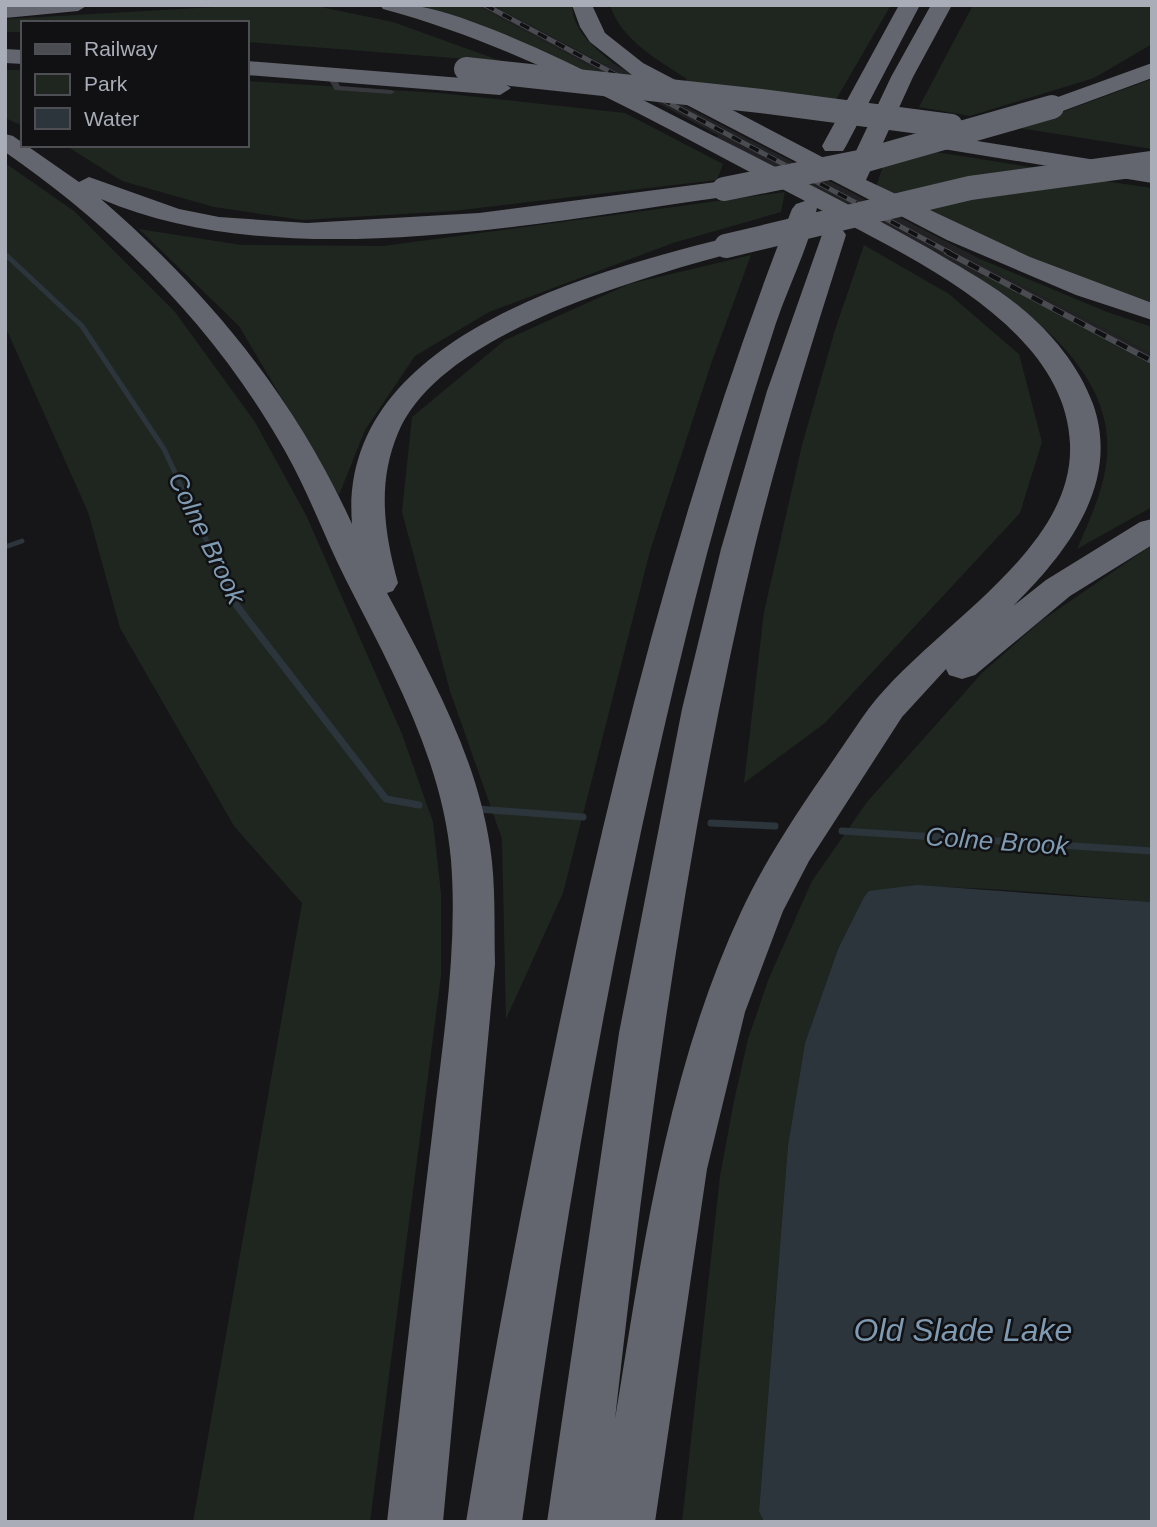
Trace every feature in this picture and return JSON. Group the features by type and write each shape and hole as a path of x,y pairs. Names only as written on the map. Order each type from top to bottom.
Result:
{"highway":[{"path":"5,12 78,5"},
{"path":"390,5 441,19 515,48 771,173 962,279 1004,308 1035,336 1062,370 1079,409 1086,447 1083,478 1069,513 1031,565 902,691 787,863 747,946 712,1047 676,1204 627,1522"},
{"path":"582,5 588,24 597,37 645,74 971,242 1042,274 1152,312"},
{"path":"575,1522 627,1127 688,772 712,656 761,459 799,330 834,146 910,5"},
{"path":"494,1522 540,1240 610,885 662,656 730,417 760,328 819,222 857,175 902,77 942,5"},
{"path":"248,53 466,69 761,101 948,134 1152,176"},
{"path":"248,68 500,88 948,134 1152,161"},
{"path":"32,158 146,210 214,226 277,232 354,231 461,222 724,189 888,155 1052,107 1152,70"},
{"path":"5,141 32,158 114,222 146,251 203,313 240,359 302,452 357,569 395,636 444,751 460,802 470,844 474,901 473,964 415,1522"},
{"path":"395,636 372,547 368,482 380,440 410,393 461,349 513,318 622,276 726,246 970,188 1152,161"},
{"path":"855,759 873,757 955,672 1023,614 1084,570 1152,530"}],"lane":[{"path":"329,74 338,88 391,92"}],"shaded area":[{"path":"477,5 492,5 605,65 613,63 675,101 980,259 977,261 1152,354 1152,365 985,275 978,278 715,138 719,136"}],"green space":[{"path":"414,5 477,5 610,77 582,74"},
{"path":"492,5 572,5 580,30 592,45 613,63 605,65"},
{"path":"610,5 891,5 834,103 680,84 687,79 632,39 615,17"},
{"path":"973,5 1152,5 1152,44 1094,78 970,116 919,107"},
{"path":"215,7 321,7 393,22 504,62 248,42 248,21 21,21 21,32 5,32 5,19"},
{"path":"5,70 21,70 21,125 5,118"},
{"path":"1152,79 1152,149 1019,128"},
{"path":"248,81 440,93 625,113 723,164 717,180 453,211 302,220 214,207 122,181 68,147 248,147"},
{"path":"936,152 1037,168 894,195 876,187 883,166"},
{"path":"5,163 74,211 175,312 255,422 306,515 402,734 433,822 441,893 441,976 370,1522 193,1522 302,903 234,826 120,628 88,512 5,326"},
{"path":"1084,178 1152,188 1152,306 1066,275 918,208"},
{"path":"785,192 781,212 673,243 489,312 415,356 365,430 339,495 239,326 139,229 241,245 383,246"},
{"path":"864,245 949,294 1019,354 1042,442 1020,513 825,723 744,783 764,612 802,445 835,330"},
{"path":"751,255 711,364 650,551 563,893 506,1019 502,839 450,691 402,512 412,417 505,340 629,284"},
{"path":"980,259 1107,312 1152,327 1152,354 976,261"},
{"path":"985,275 1152,365 1152,507 1077,549 1096,504 1107,457 1106,427 1098,400 1085,375 1067,352 1024,311 978,278"},
{"path":"1152,545 1152,902 953,888 881,890 864,897 838,949 805,1043 788,1145 759,1511 764,1522 682,1522 720,1176 734,1101 748,1039 769,978 812,881 867,802 983,672 1041,621"}],"water":[{"name":"Old Slade Lake","path":"917,885 1152,902 1152,1522 764,1522 759,1511 788,1145 805,1043 838,949 864,897 869,891"}],"waterway":[{"name":"Colne Brook","path":"5,254 82,326 164,449 224,578"},
{"path":"5,547 22,541"},
{"name":"Colne Brook","path":"223,576 237,606 386,799 419,805"},
{"name":"Colne Brook","path":"478,809 583,817"},
{"name":"Colne Brook","path":"711,823 775,826"},
{"name":"Colne Brook","path":"842,831 1152,851"}],"railway":[{"path":"485,5 950,253"},
{"path":"947,252 1152,361"}]}
